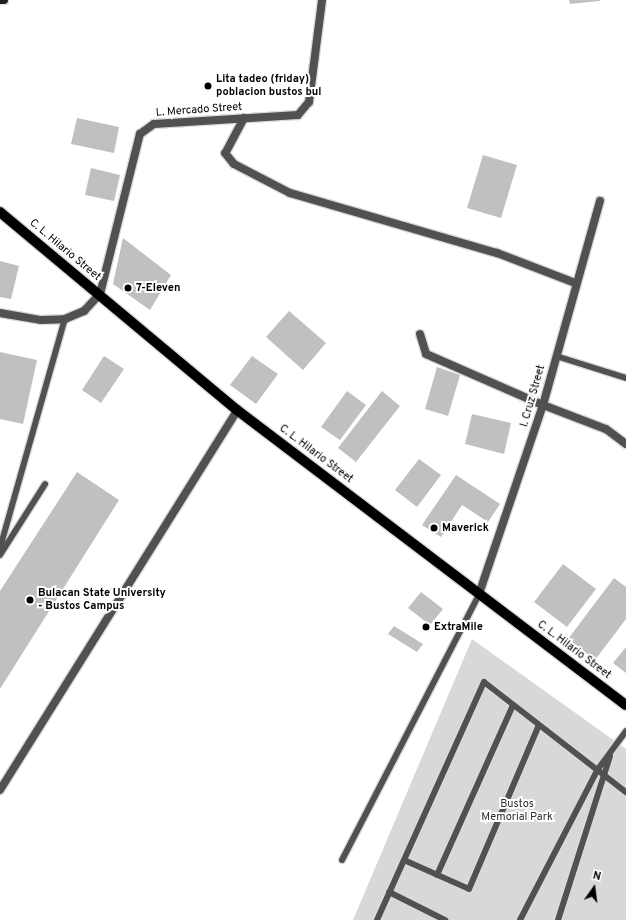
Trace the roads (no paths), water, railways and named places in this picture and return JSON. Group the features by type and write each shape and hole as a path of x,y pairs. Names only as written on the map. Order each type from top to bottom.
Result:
{"main road":[{"name":"C. L. Hilario Street","path":"0,212 237,410 430,554 479,594 626,705"}],"street":[{"name":"L. Mercado Street","path":"0,313 41,320 65,319 84,311 100,294 140,134 154,124 298,115 309,102 322,0"},
{"path":"244,118 225,153 234,164 290,193 498,254 575,283"},
{"name":"I. Cruz Street","path":"479,594 543,405 575,283 600,201"},
{"path":"420,334 426,354 543,405 606,429 626,444"},
{"path":"0,790 237,410"}],"lane":[{"path":"0,548 65,319"},
{"path":"556,356 626,378"},
{"path":"0,555 45,484"},
{"path":"342,860 479,594"},
{"path":"376,920 484,682 626,792"},
{"path":"437,875 513,705"},
{"path":"404,860 469,890 539,724"},
{"path":"520,920 598,769 611,754 626,731"},
{"path":"558,920 611,754"},
{"path":"389,892 434,918 445,920"}],"place":[{"name":"Lita tadeo (friday) poblacion bustos bul","path":"208,86"},
{"name":"7-Eleven","path":"128,288"},
{"name":"Maverick","path":"434,528"},
{"name":"Bulacan State University - Bustos Campus","path":"30,600"},
{"name":"ExtraMile","path":"426,627"}],"park label":[{"name":"Bustos Memorial Park","path":"517,811"}]}
